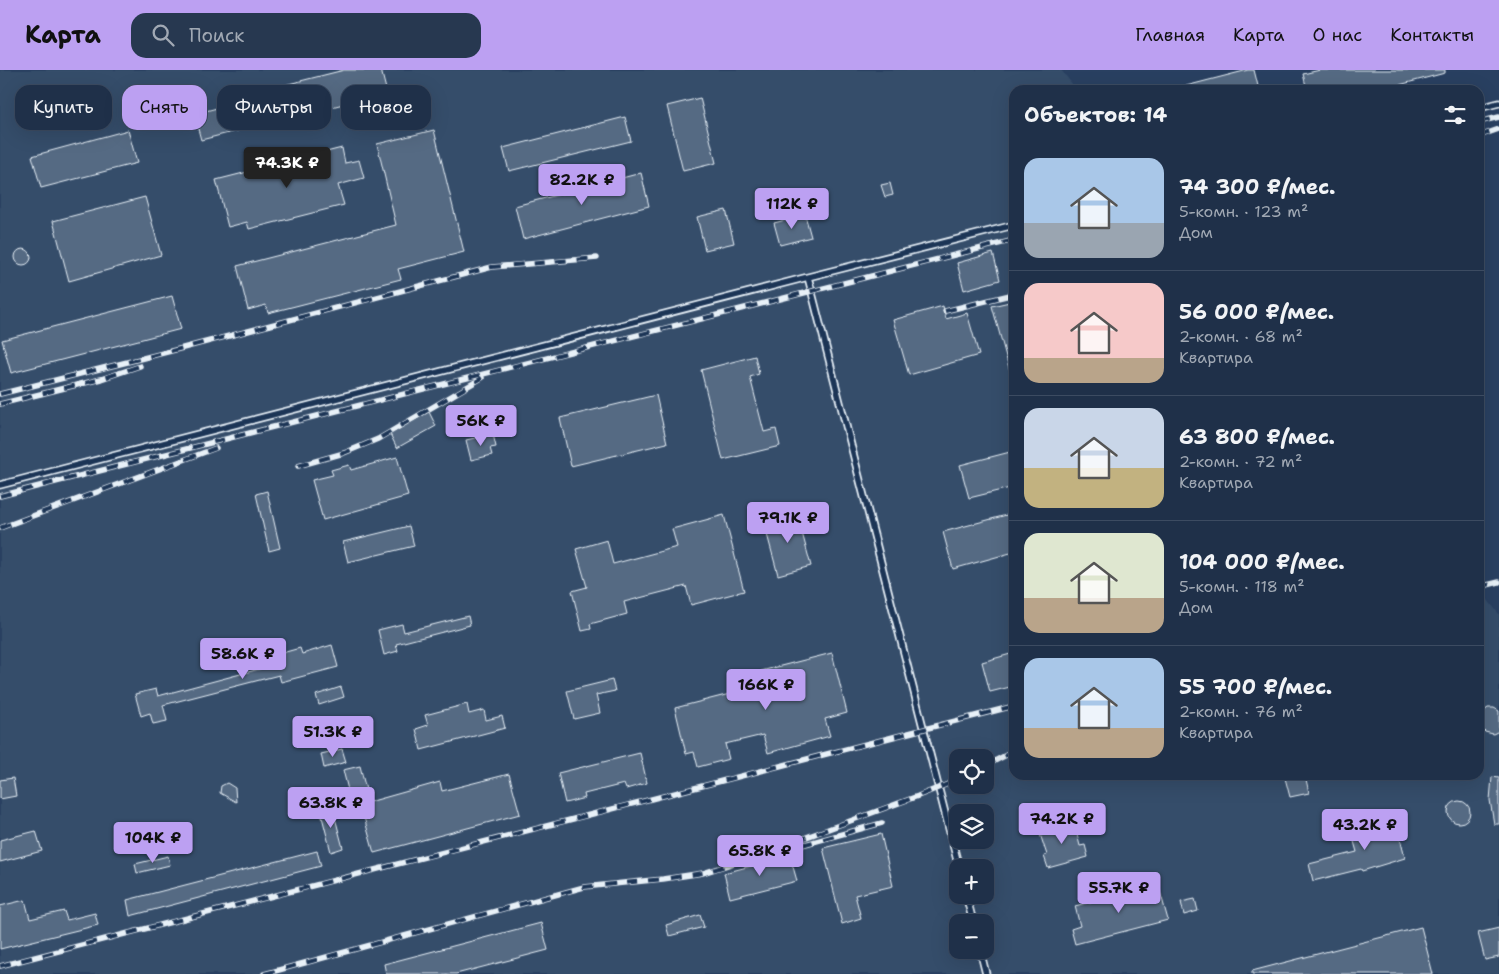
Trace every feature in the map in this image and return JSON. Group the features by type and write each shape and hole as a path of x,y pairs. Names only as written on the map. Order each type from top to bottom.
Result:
{"lane":[{"path":"1484,107 1499,103"},
{"path":"0,485 1009,226"},
{"path":"808,277 957,859"},
{"path":"982,959 986,974"}],"shaded area":[{"path":"0,70 1061,70 1073,85 1009,85 1009,780 1484,780 1484,595 1499,614 1499,974 0,974"}],"building":[{"path":"344,70 381,70 385,85 341,85 341,105 331,107 331,85 284,85"},
{"path":"1254,70 1258,85 1190,85"},
{"path":"1320,70 1445,70 1445,73 1399,85 1306,85 1303,74"},
{"path":"700,98 716,163 683,171 667,106"},
{"path":"217,108 217,130 241,130 201,140 198,130 207,130 207,111"},
{"path":"625,117 631,141 509,171 503,148"},
{"path":"128,130 137,163 41,188 32,156"},
{"path":"434,130 464,252 398,269 401,279 268,313 266,305 248,310 237,266 396,225 377,144"},
{"path":"342,148 345,163 359,160 364,178 338,185 344,205 249,229 247,222 228,227 216,180"},
{"path":"641,173 649,206 523,239 515,206"},
{"path":"890,183 893,195 885,197 881,185"},
{"path":"145,197 161,255 69,281 53,221"},
{"path":"726,210 734,243 705,250 697,217"},
{"path":"805,215 811,237 780,245 774,223"},
{"path":"23,249 31,257 23,265 15,257"},
{"path":"993,253 1000,280 964,290 957,263"},
{"path":"172,296 181,329 11,373 2,340"},
{"path":"1009,302 1009,368 992,306"},
{"path":"943,306 946,319 967,313 979,355 909,375 893,320"},
{"path":"755,356 759,374 750,377 764,432 776,429 780,446 723,460 701,370"},
{"path":"656,395 667,443 571,466 560,418"},
{"path":"429,412 436,426 397,448 390,434"},
{"path":"493,434 496,447 490,448 492,455 471,460 466,440"},
{"path":"1009,452 1009,488 969,498 960,465"},
{"path":"397,457 408,496 323,520 312,480 333,475 331,470 349,465 351,470"},
{"path":"267,491 280,548 269,551 256,494"},
{"path":"797,514 811,566 778,575 764,523"},
{"path":"1009,514 1009,553 953,569 943,532"},
{"path":"724,515 744,591 691,605 686,586 624,602 627,614 590,624 591,629 582,631 572,591 587,587 576,549 607,540 613,564 677,547 672,529"},
{"path":"409,526 414,546 348,562 343,542"},
{"path":"468,616 470,625 396,644 398,651 384,655 378,630 402,624 404,632"},
{"path":"332,645 338,667 281,682 279,675 163,705 167,721 153,724 150,713 141,716 135,694 156,689 158,696 278,664 275,655 300,648 302,654"},
{"path":"832,653 847,713 825,719 830,736 768,753 763,735 725,744 729,759 698,767 694,752 686,754 675,708 765,685 761,671"},
{"path":"1009,654 1009,687 990,692 982,662"},
{"path":"612,680 615,691 596,695 600,713 574,719 567,691"},
{"path":"341,687 344,697 319,705 316,695"},
{"path":"467,704 469,714 484,710 486,720 502,716 505,728 421,750 416,729 428,725 425,715"},
{"path":"1488,708 1494,708 1499,711 1499,731 1493,734 1484,731 1484,711"},
{"path":"342,749 346,762 324,768 321,754"},
{"path":"640,753 647,783 626,789 624,784 584,794 585,798 565,803 558,773"},
{"path":"360,766 369,802 440,782 442,791 509,774 520,814 374,853 358,796 350,798 343,770"},
{"path":"1492,777 1499,778 1499,824 1494,824 1490,800"},
{"path":"13,778 16,796 0,799 0,780"},
{"path":"1286,780 1306,780 1309,793 1290,797"},
{"path":"227,783 235,788 236,802 220,793 221,786"},
{"path":"1459,801 1467,804 1470,812 1467,820 1459,823 1451,820 1448,812 1451,804"},
{"path":"332,806 343,848 331,852 320,809"},
{"path":"1395,818 1405,858 1362,871 1361,869 1313,881 1309,864 1357,852 1351,831"},
{"path":"1074,822 1080,846 1085,845 1088,857 1048,868 1044,856 1047,855 1039,831"},
{"path":"36,831 42,851 0,862 0,840"},
{"path":"881,834 893,886 855,895 861,918 842,924 823,848"},
{"path":"317,851 321,866 130,916 127,900"},
{"path":"168,856 170,865 137,873 135,864"},
{"path":"790,856 797,881 730,898 724,873"},
{"path":"1158,884 1168,920 1075,944 1071,929 1080,926 1075,906"},
{"path":"1195,899 1198,911 1184,915 1181,902"},
{"path":"25,900 30,919 64,911 67,920 95,913 98,925 0,949 0,906"},
{"path":"700,915 704,927 669,936 666,925"},
{"path":"541,923 548,950 456,974 386,974 384,964"},
{"path":"1421,927 1433,974 1252,974 1252,971"},
{"path":"1499,928 1499,957 1485,960 1478,933"}],"railway":[{"path":"1484,121 1499,117"},
{"path":"1484,134 1499,129"},
{"path":"0,496 1009,241"},
{"path":"0,394 492,267 597,258"},
{"path":"945,311 1009,295"},
{"path":"0,404 101,379 140,366"},
{"path":"298,466 344,453 378,439 482,378"},
{"path":"0,528 216,448"},
{"path":"1484,586 1499,582"},
{"path":"0,966 1009,707"},
{"path":"994,761 1009,754"},
{"path":"264,974 584,887 703,873 747,859 949,784"},
{"path":"802,845 882,823"}]}
